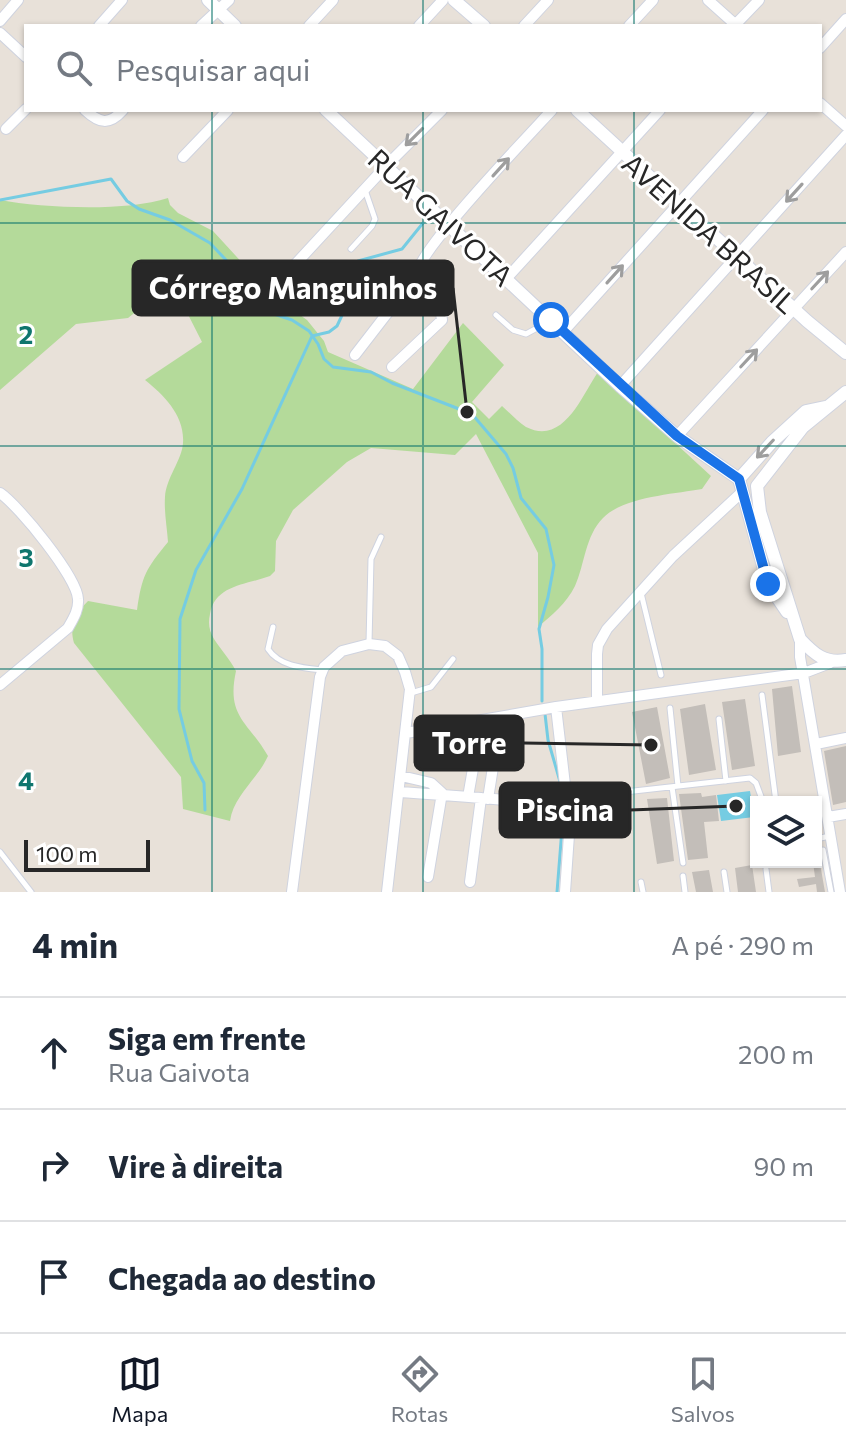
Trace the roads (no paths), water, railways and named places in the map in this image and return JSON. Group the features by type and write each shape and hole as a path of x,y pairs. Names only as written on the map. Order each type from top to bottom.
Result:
{"street":[{"path":"0,21 18,0"},
{"path":"101,24 122,0"},
{"path":"208,0 233,24"},
{"path":"203,24 229,0"},
{"path":"311,24 333,0"},
{"path":"421,24 443,0"},
{"path":"454,0 482,24"},
{"path":"526,24 548,0"},
{"path":"631,24 653,0"},
{"path":"708,0 733,24"},
{"path":"737,24 759,0"},
{"path":"822,46 846,19"},
{"path":"0,33 24,55"},
{"path":"822,105 846,126"},
{"path":"6,129 24,111"},
{"path":"87,112 99,122 111,121 121,112"},
{"path":"183,157 226,112"},
{"name":"RUA GAIVOTA","path":"333,112 620,386 677,436 739,479"},
{"path":"277,284 440,112"},
{"path":"392,367 442,320 441,313 419,277 418,269 450,224 550,112"},
{"name":"AVENIDA BRASIL","path":"579,112 846,353"},
{"path":"506,279 658,112"},
{"path":"563,332 761,112"},
{"path":"620,386 846,135"},
{"path":"677,436 846,252"},
{"path":"355,355 389,311 424,286"},
{"path":"840,892 825,815 800,639 760,512 757,486 803,427 846,392"},
{"path":"795,624 768,584 739,479 772,442 806,411 828,407"},
{"path":"0,493 21,513 74,582 78,598 74,618 68,628 0,685"},
{"path":"597,701 598,645 607,629 673,556 741,493"},
{"path":"800,639 812,652 830,663"},
{"path":"292,892 323,670 342,651 369,644 385,646 398,656 410,694 387,892"},
{"path":"406,733 597,701 804,673 846,660"},
{"path":"554,708 568,811 565,892"},
{"path":"816,744 846,738"},
{"path":"468,797 478,740"},
{"path":"470,882 496,748"},
{"path":"401,776 431,783 442,793"},
{"path":"399,792 505,800"},
{"path":"428,877 442,793"},
{"path":"825,815 846,814"}],"lane":[{"path":"351,249 375,219 365,189"},
{"path":"496,315 513,330 526,334 551,320"},
{"path":"369,644 371,559 381,537"},
{"path":"641,592 661,675"},
{"path":"273,627 268,649 274,657 298,667 323,670"},
{"path":"410,694 431,687 453,659"},
{"path":"762,695 775,796"},
{"path":"670,708 683,863"},
{"path":"719,719 726,781"},
{"path":"616,793 754,779 761,796"},
{"path":"822,838 831,836"},
{"path":"823,850 831,892"},
{"path":"0,852 31,892"},
{"path":"766,869 769,892"},
{"path":"724,872 727,892"},
{"path":"683,876 685,892"},
{"path":"641,882 643,892"}],"water":[{"path":"750,791 750,817 721,821 717,795"}],"waterway":[{"path":"0,200 111,179 127,201 139,209 170,220 210,243 241,276 253,307 292,320 309,331 324,359 333,367 371,372 472,414 506,454 521,498 546,529 554,565 539,629 542,701"},
{"path":"312,336 329,332 337,326 351,296 350,275 358,261 402,249 423,223"},
{"path":"205,810 204,783 192,761 179,709 180,619 196,570 242,489 312,336"},
{"path":"545,714 548,740 561,785"},
{"path":"557,892 563,816"}],"place":[{"name":"Córrego Manguinhos","path":"467,412"},
{"name":"Torre","path":"651,745"},
{"name":"Piscina","path":"736,806"}]}
